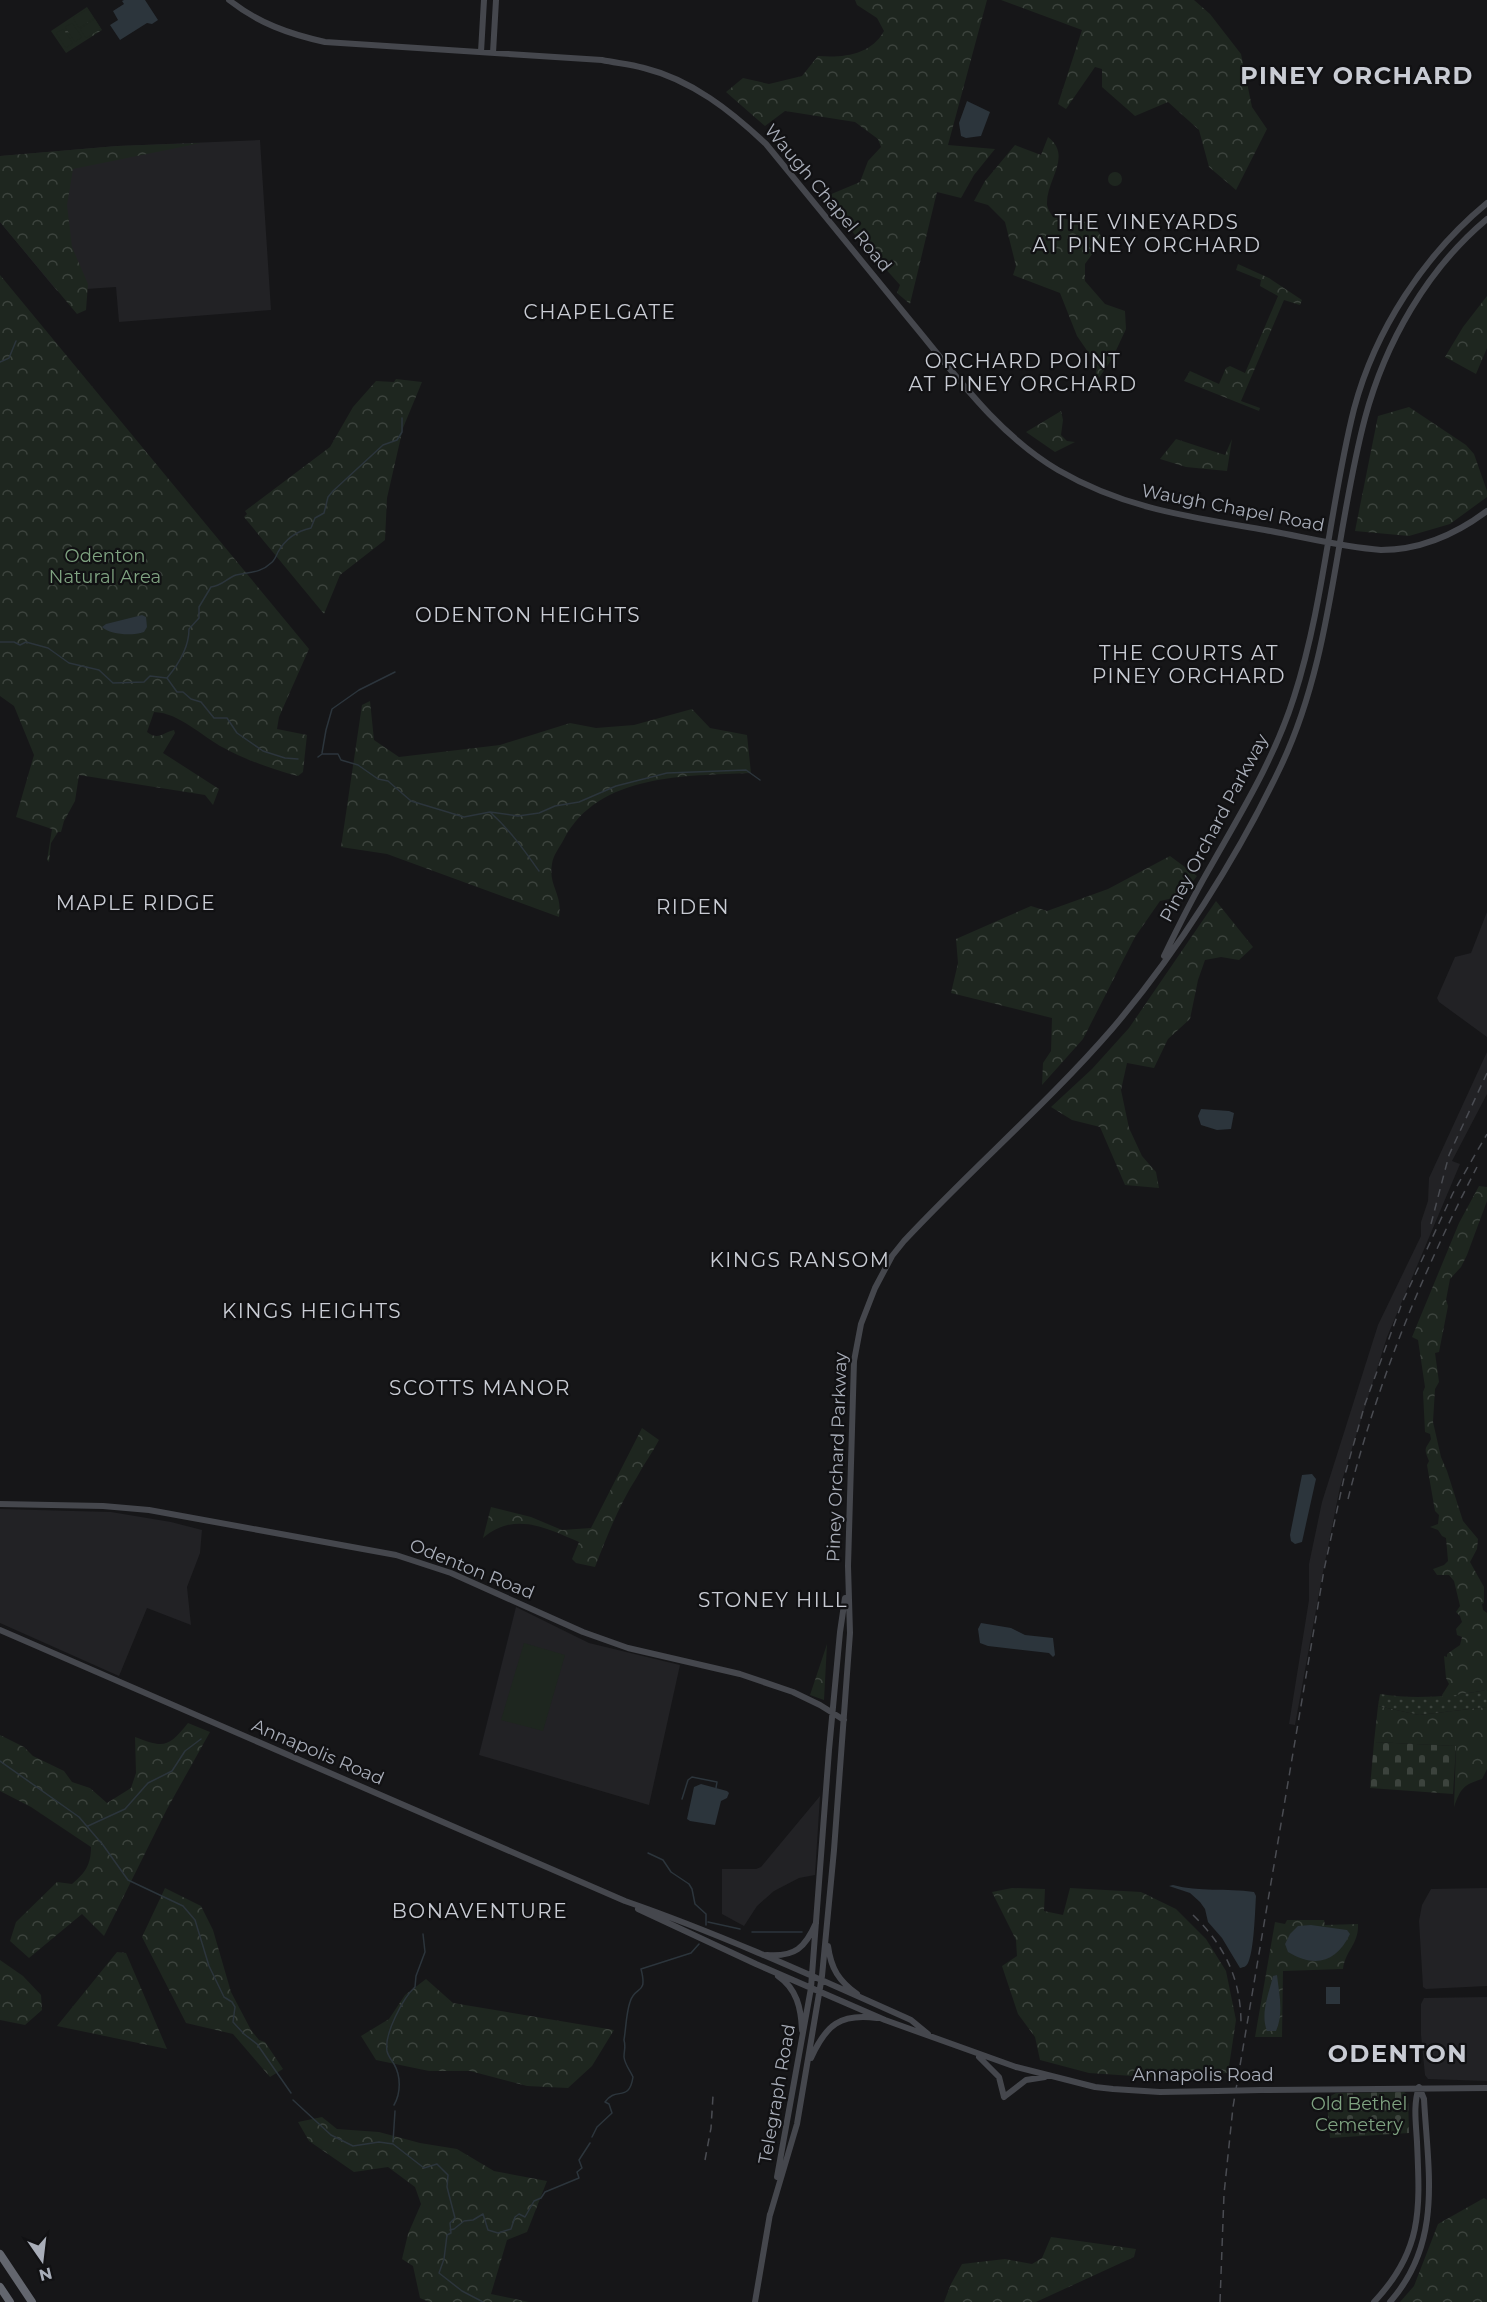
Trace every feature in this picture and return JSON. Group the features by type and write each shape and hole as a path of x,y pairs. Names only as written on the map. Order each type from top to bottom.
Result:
{"highway":[{"path":"0,2254 32,2302"},
{"path":"0,2286 10,2302"}],"main road":[{"name":"Waugh Chapel Road","path":"229,0 257,19 291,34 325,42 602,60 644,68 684,83 735,115 766,144 983,407 1025,447 1056,469 1094,489 1160,512 1381,550 1418,546 1452,534 1487,512"},
{"path":"481,52 484,0"},
{"path":"493,53 496,0"},
{"name":"Piney Orchard Parkway","path":"1154,975 1207,872 1256,788 1283,729 1304,666 1354,408 1380,340 1406,294 1425,267 1456,231 1487,203"},
{"name":"Piney Orchard Parkway","path":"821,1982 850,1633 848,1583 854,1360 861,1324 879,1280 904,1241 1094,1048 1127,1011 1184,933 1269,791 1289,749 1317,666 1365,417 1392,346 1416,302 1435,275 1465,240 1487,219"},
{"name":"Odenton Road","path":"0,1504 103,1506 149,1510 396,1555 451,1573 579,1631 628,1648 766,1682 793,1692 844,1720"},
{"name":"Piney Orchard Parkway","path":"813,1978 840,1632 848,1583"},
{"name":"Annapolis Road","path":"0,1630 625,1901 699,1928 760,1954 911,2020 928,2034"},
{"name":"Annapolis Road","path":"625,1901 658,1920 885,2020 977,2054 1095,2087 1136,2091 1487,2088"},
{"path":"760,1954 784,1955 798,1950 807,1941 818,1917"},
{"path":"826,1933 829,1958 834,1972 846,1986 867,2001"},
{"path":"756,1964 783,1980 796,1997 801,2012 802,2045"},
{"name":"Telegraph Road","path":"756,2302 813,1978"},
{"name":"Telegraph Road","path":"770,2215 797,2124 821,1982"},
{"path":"807,2066 819,2040 837,2022 857,2017 885,2020"},
{"path":"977,2054 999,2077 1004,2097 1026,2080 1051,2076"},
{"path":"1374,2302 1392,2283 1404,2263 1416,2228 1419,2175 1415,2099 1419,2087"},
{"path":"1390,2302 1403,2286 1416,2263 1427,2229 1429,2184 1424,2099 1419,2087"}],"shaded area":[{"path":"145,0 158,20 152,24 147,23 120,40 110,25 118,20 113,11 124,4 122,1"},
{"path":"967,101 990,112 981,136 966,138 961,136 959,123"},
{"path":"260,140 271,310 119,322 116,287 57,291 0,222 0,156 117,146"},
{"path":"142,615 146,617 147,627 144,632 122,634 110,632 102,627 106,624"},
{"path":"1487,912 1487,1037 1439,1002 1437,998 1455,957 1471,953"},
{"path":"1487,1052 1487,1094 1452,1161 1460,1164 1387,1337 1340,1487 1295,1725 1289,1724 1309,1600 1309,1564 1322,1502 1378,1325 1421,1236 1421,1222 1428,1201 1429,1178"},
{"path":"1201,1109 1234,1113 1231,1129 1217,1130 1201,1125 1198,1116"},
{"path":"1312,1474 1316,1479 1302,1542 1295,1544 1291,1541 1290,1535 1302,1475"},
{"path":"0,1509 111,1512 171,1522 202,1530 200,1553 187,1587 191,1625 147,1608 119,1676 0,1623"},
{"path":"516,1607 589,1643 680,1665 649,1805 479,1755"},
{"path":"981,1623 1011,1628 1025,1635 1053,1638 1055,1655 1053,1657 1049,1653 988,1646 980,1643 978,1629"},
{"path":"701,1784 729,1793 727,1798 721,1801 715,1825 687,1819 694,1787"},
{"path":"820,1796 815,1875 799,1878 774,1891 757,1906 744,1926 722,1914 722,1869 761,1867"},
{"path":"1169,1886 1254,1892 1256,1896 1253,1941 1246,1966 1240,1968 1222,1938 1208,1922 1205,1909 1200,1902 1190,1893"},
{"path":"1487,1888 1487,1986 1426,1989 1423,1987 1419,1921 1422,1905 1431,1889"},
{"path":"1311,1925 1347,1930 1350,1934 1338,1951 1324,1960 1307,1960 1288,1952 1285,1944 1290,1934 1298,1926"},
{"path":"1277,1975 1280,2017 1276,2031 1267,2031 1264,2018 1266,2004 1273,1976"},
{"path":"1326,1987 1340,1987 1340,2004 1326,2004"},
{"path":"1487,1997 1487,2081 1428,2079 1425,2075 1421,2035 1421,2004 1424,1998"}],"green space":[{"path":"855,0 987,0 948,145 995,149 974,175 961,198 937,192 910,304 897,293 900,285 822,198 860,182 868,161 881,147 878,139 855,122 785,111 765,126 726,92 743,78 769,84 802,76 818,56 856,53 872,45 884,31 877,18 857,5"},
{"path":"1001,0 1194,0 1210,14 1241,54 1252,107 1267,129 1236,190 1209,167 1199,130 1168,102 1135,116 1102,87 1102,69 1095,67 1066,109 1058,104 1082,30"},
{"path":"87,7 102,30 66,53 51,31"},
{"path":"88,9 94,18 79,28 73,18"},
{"path":"95,19 101,29 86,38 80,29"},
{"path":"72,23 82,37 75,42 65,27"},
{"path":"63,29 73,43 66,48 56,33"},
{"path":"1048,137 1055,144 1058,160 1048,195 1048,209 1053,217 1092,223 1103,239 1085,264 1085,281 1105,304 1125,311 1126,329 1112,359 1094,385 1097,365 1077,336 1060,293 1013,275 1016,266 1005,222 988,205 974,201 985,181 1015,145 1041,155"},
{"path":"201,143 73,169 67,205 72,247 88,284 86,310 77,314 0,222 0,156 117,146"},
{"path":"1115,172 1120,174 1122,179 1120,184 1115,186 1110,184 1108,179 1110,174"},
{"path":"1238,264 1269,278 1302,300 1300,305 1284,300 1241,401 1260,408 1259,411 1184,381 1190,371 1219,384 1226,368 1230,366 1245,373 1278,296 1260,286 1261,280 1236,270"},
{"name":"Odenton Natural Area","path":"0,275 309,649 279,717 277,729 307,735 303,772 298,776 251,761 215,743 173,716 154,712 147,732 158,736 174,730 175,733 163,753 219,789 213,805 205,795 79,775 75,801 61,832 58,832 51,843 49,862 47,860 52,829 16,817 34,755 14,706 0,696"},
{"path":"1487,296 1487,348 1476,374 1445,357 1463,327"},
{"path":"396,379 422,382 403,428 387,498 385,540 340,575 324,614 244,517 247,514 245,511 330,447 353,407 376,381 394,382"},
{"path":"1409,407 1466,445 1474,454 1487,497 1450,524 1409,536 1355,531 1378,416"},
{"path":"1061,411 1063,420 1061,435 1067,441 1075,442 1055,452 1026,432"},
{"path":"1176,439 1225,455 1232,439 1227,471 1186,467 1160,459"},
{"path":"370,701 374,740 399,757 500,745 570,723 596,728 634,725 692,709 710,728 747,735 751,773 699,775 646,782 621,790 599,801 579,817 554,857 551,872 559,902 559,917 387,854 341,847 362,705"},
{"path":"1170,856 1197,876 1182,896 1160,901 1135,937 1083,1039 1042,1085 1043,1063 1051,1051 1052,1018 951,993 958,963 956,939 1031,906 1047,911 1108,889"},
{"path":"1216,901 1253,947 1239,960 1221,957 1205,960 1198,980 1190,1019 1168,1039 1154,1068 1127,1063 1121,1090 1129,1128 1142,1156 1156,1172 1159,1188 1125,1185 1100,1127 1072,1120 1051,1107 1092,1069 1129,1028"},
{"path":"1479,1186 1487,1187 1487,1201 1467,1255 1461,1267 1450,1279 1446,1300 1448,1306 1439,1352 1435,1353 1439,1382 1435,1389 1433,1422 1441,1457 1463,1521 1478,1539 1477,1549 1470,1562 1484,1587 1484,1603 1482,1604 1483,1610 1487,1613 1487,1690 1443,1697 1449,1684 1446,1678 1444,1656 1447,1657 1447,1654 1460,1645 1462,1637 1457,1635 1456,1629 1462,1622 1456,1612 1460,1606 1454,1581 1449,1575 1437,1575 1433,1569 1448,1561 1446,1538 1438,1530 1430,1527 1438,1524 1439,1515 1435,1511 1427,1465 1429,1461 1426,1448 1431,1439 1430,1434 1425,1432 1423,1392 1425,1387 1418,1340 1412,1337 1459,1223"},
{"path":"642,1428 659,1440 625,1499 595,1567 576,1563 572,1559 579,1542 543,1527 507,1525 483,1538 491,1507 531,1517 562,1530 591,1528"},
{"path":"524,1643 565,1655 543,1731 501,1720"},
{"path":"827,1644 824,1700 810,1695"},
{"path":"1487,1690 1487,1707 1419,1715 1378,1706 1380,1694 1407,1697 1434,1696"},
{"path":"1378,1706 1419,1715 1487,1707 1487,1769 1482,1779 1464,1788 1454,1807 1456,1746 1374,1742"},
{"path":"188,1723 210,1732 167,1809 104,1936 82,1914 29,1958 10,1941 16,1922 57,1882 72,1884 80,1876 88,1864 91,1847 31,1807 0,1791 0,1735 24,1747 33,1756 64,1771 72,1782 90,1788 107,1803 131,1788 136,1773 135,1737 165,1744"},
{"path":"1374,1742 1456,1746 1453,1794 1370,1788"},
{"path":"165,1888 201,1906 213,1930 231,1992 251,2030 259,2040 265,2042 283,2069 270,2077 233,2034 186,2023 142,1937"},
{"path":"1012,1888 1045,1889 1044,1911 1063,1915 1070,1888 1141,1892 1176,1909 1206,1939 1226,1971 1236,2020 1228,2073 1147,2077 1089,2073 1040,2060 1035,2037 1018,2014 1002,1966 1017,1956 1016,1940 992,1892"},
{"path":"1287,1920 1324,1920 1325,1925 1358,1924 1358,1931 1343,1969 1283,1971 1282,2037 1255,2037 1275,1922 1285,1924"},
{"path":"117,1952 126,1953 167,2049 57,2026"},
{"path":"0,1960 23,1976 41,1995 42,2010 25,2025 0,2020"},
{"path":"426,1979 453,2003 614,2030 592,2066 568,2088 527,2086 470,2071 429,2071 376,2060 361,2036 389,2019 405,1995"},
{"name":"Old Bethel Cemetery","path":"1404,2092 1408,2095 1409,2133 1330,2138 1327,2104 1329,2097 1336,2093"},
{"path":"322,2117 337,2129 379,2132 420,2143 457,2149 494,2171 547,2181 527,2232 507,2240 491,2294 529,2302 429,2302 420,2298 413,2266 402,2259 408,2234 421,2204 415,2187 388,2167 354,2172 309,2141 298,2122"},
{"path":"1484,2198 1487,2200 1487,2302 1400,2302 1414,2286 1438,2224"},
{"path":"1051,2237 1136,2249 1134,2257 1036,2302 944,2302 962,2264 1005,2259 1032,2264 1042,2258"}],"waterway":[{"path":"0,362 9,358 16,341"},
{"path":"167,678 182,655 189,636 189,629 199,618 199,607 211,587 236,575 263,569 274,561 288,539 311,528 315,518 324,513 328,497 333,491 383,445 397,440 402,432 402,418"},
{"path":"0,642 14,642 20,645 26,642 48,648 69,663 99,670 113,683 144,682 150,676 167,678 177,692 183,692 191,699 201,702 214,718 227,718 237,733 263,751 285,758 298,759"},
{"path":"322,753 332,709 359,690 395,672"},
{"path":"318,757 322,754 338,754 341,760 358,765 378,779 388,781 411,801 464,817 490,812 518,816 539,813 555,806 579,802 616,786 667,773 746,770 760,780"},
{"path":"491,813 511,833 539,871"},
{"path":"88,1826 125,1809 148,1783 172,1771 185,1751 201,1739"},
{"path":"0,1761 79,1817 128,1880 183,1906 195,1920 209,1966 224,1997 235,2007 233,2022 257,2044 291,2093"},
{"path":"682,1799 688,1780 692,1777 717,1782 716,1788"},
{"path":"648,1853 663,1860 671,1872 689,1884 695,1904 706,1914 706,1925"},
{"path":"708,1922 740,1929"},
{"path":"752,1932 802,1932"},
{"path":"394,2105 399,2090 399,2079 387,2053 388,2035 405,1999 415,1987 416,1976 425,1952 423,1934"},
{"path":"592,2137 597,2127 612,2113 609,2104 605,2102 609,2097 625,2092 631,2085 633,2077 624,2057 624,2040 630,2002 643,1983 641,1969 691,1953 699,1944"},
{"path":"293,2100 331,2135 353,2146 379,2142 393,2144 424,2168 437,2164 448,2175 447,2187 455,2218 450,2223 451,2233 447,2235 444,2259 439,2273 462,2291 483,2302"},
{"path":"393,2142 395,2111"},
{"path":"450,2230 464,2221 473,2220 483,2214 488,2230 498,2233 511,2229 515,2217 519,2214 525,2217 534,2201 541,2198 545,2192 579,2178 577,2172 582,2168 579,2160 590,2143"}],"railway":[{"path":"1431,1224 1449,1155 1487,1073"},
{"path":"1220,2302 1224,2194 1233,2107 1324,1570 1344,1478 1365,1404 1402,1303 1453,1193 1487,1134"},
{"path":"1348,1499 1373,1413 1403,1329 1438,1247 1477,1167"},
{"path":"1193,1915 1214,1939 1229,1964 1238,1992 1241,2024"},
{"path":"705,2160 711,2128 713,2096"}],"district":[{"name":"PINEY ORCHARD","path":"1357,75"},
{"name":"THE VINEYARDS AT PINEY ORCHARD","path":"1147,234"},
{"name":"CHAPELGATE","path":"600,312"},
{"name":"ORCHARD POINT AT PINEY ORCHARD","path":"1023,372"},
{"name":"ODENTON HEIGHTS","path":"528,615"},
{"name":"THE COURTS AT PINEY ORCHARD","path":"1189,664"},
{"name":"MAPLE RIDGE","path":"136,903"},
{"name":"RIDEN","path":"693,907"},
{"name":"KINGS RANSOM","path":"800,1260"},
{"name":"KINGS HEIGHTS","path":"312,1311"},
{"name":"SCOTTS MANOR","path":"480,1388"},
{"name":"STONEY HILL","path":"773,1600"},
{"name":"BONAVENTURE","path":"480,1911"},
{"name":"ODENTON","path":"1398,2053"}]}
